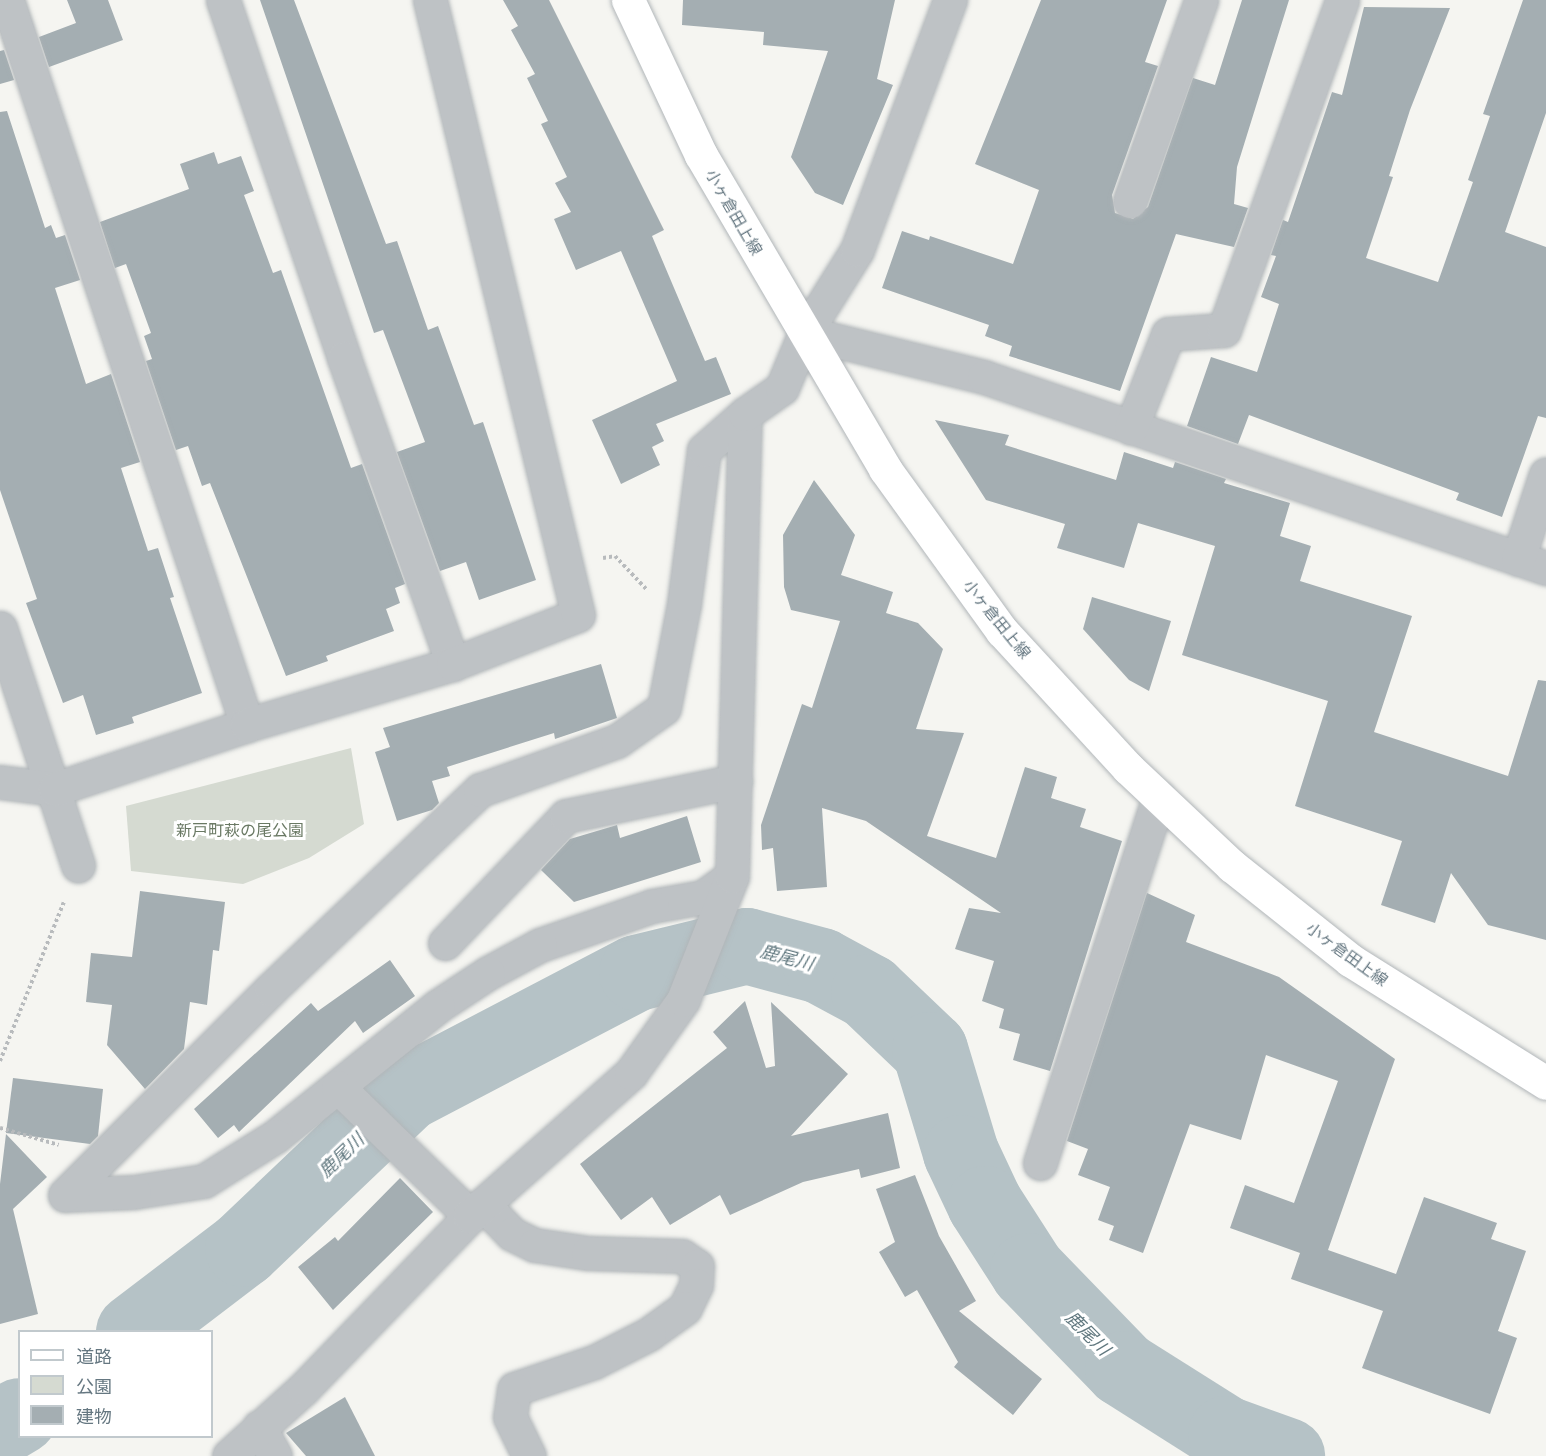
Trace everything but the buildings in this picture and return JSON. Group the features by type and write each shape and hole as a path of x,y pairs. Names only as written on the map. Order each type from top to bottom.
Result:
{"main road":[{"name":"小ヶ倉田上線","path":"628,0 702,155 885,469 1002,631 1159,797 1232,866 1350,960 1546,1083"}],"street":[{"path":"7,0 247,725"},
{"path":"223,0 344,358 453,664"},
{"path":"0,782 55,789 247,725 453,664 578,615 564,564 483,208 429,0"},
{"path":"732,876 703,897 651,906 540,945 438,1006 276,1136 204,1181 134,1191 65,1195 271,989 480,790 617,741 664,708 684,604 704,450 745,414 782,388 805,333 857,250 950,0"},
{"path":"1130,201 1201,0"},
{"path":"1131,428 1168,334 1224,330 1342,0"},
{"path":"805,333 984,376 1532,563 1546,474"},
{"path":"229,1456 303,1388 476,1210 630,1073 683,1000 732,876 745,414"},
{"path":"0,628 55,789 78,865"},
{"path":"445,943 566,816 735,781"},
{"path":"1040,1163 1159,797"},
{"path":"338,1087 411,1158 476,1210 512,1234 535,1245 588,1253 682,1256 696,1266 696,1285 685,1308 649,1334 594,1362 514,1389 510,1417 529,1456"},
{"path":"259,1427 275,1456"}],"path":[{"path":"564,564 615,556 647,590 684,604"},
{"path":"0,1061 78,865"},
{"path":"0,1128 103,1157"}],"green space":[{"name":"新戸町萩の尾公園","path":"351,748 364,824 309,858 243,884 131,871 126,806"}],"waterway":[{"name":"鹿尾川","path":"137,1330 243,1249 407,1093 637,973 747,946 821,966 869,992 930,1050 961,1153 985,1204 1028,1271 1123,1369 1226,1434 1287,1456"},
{"name":"鹿尾川","path":"0,1428 18,1417"}]}
